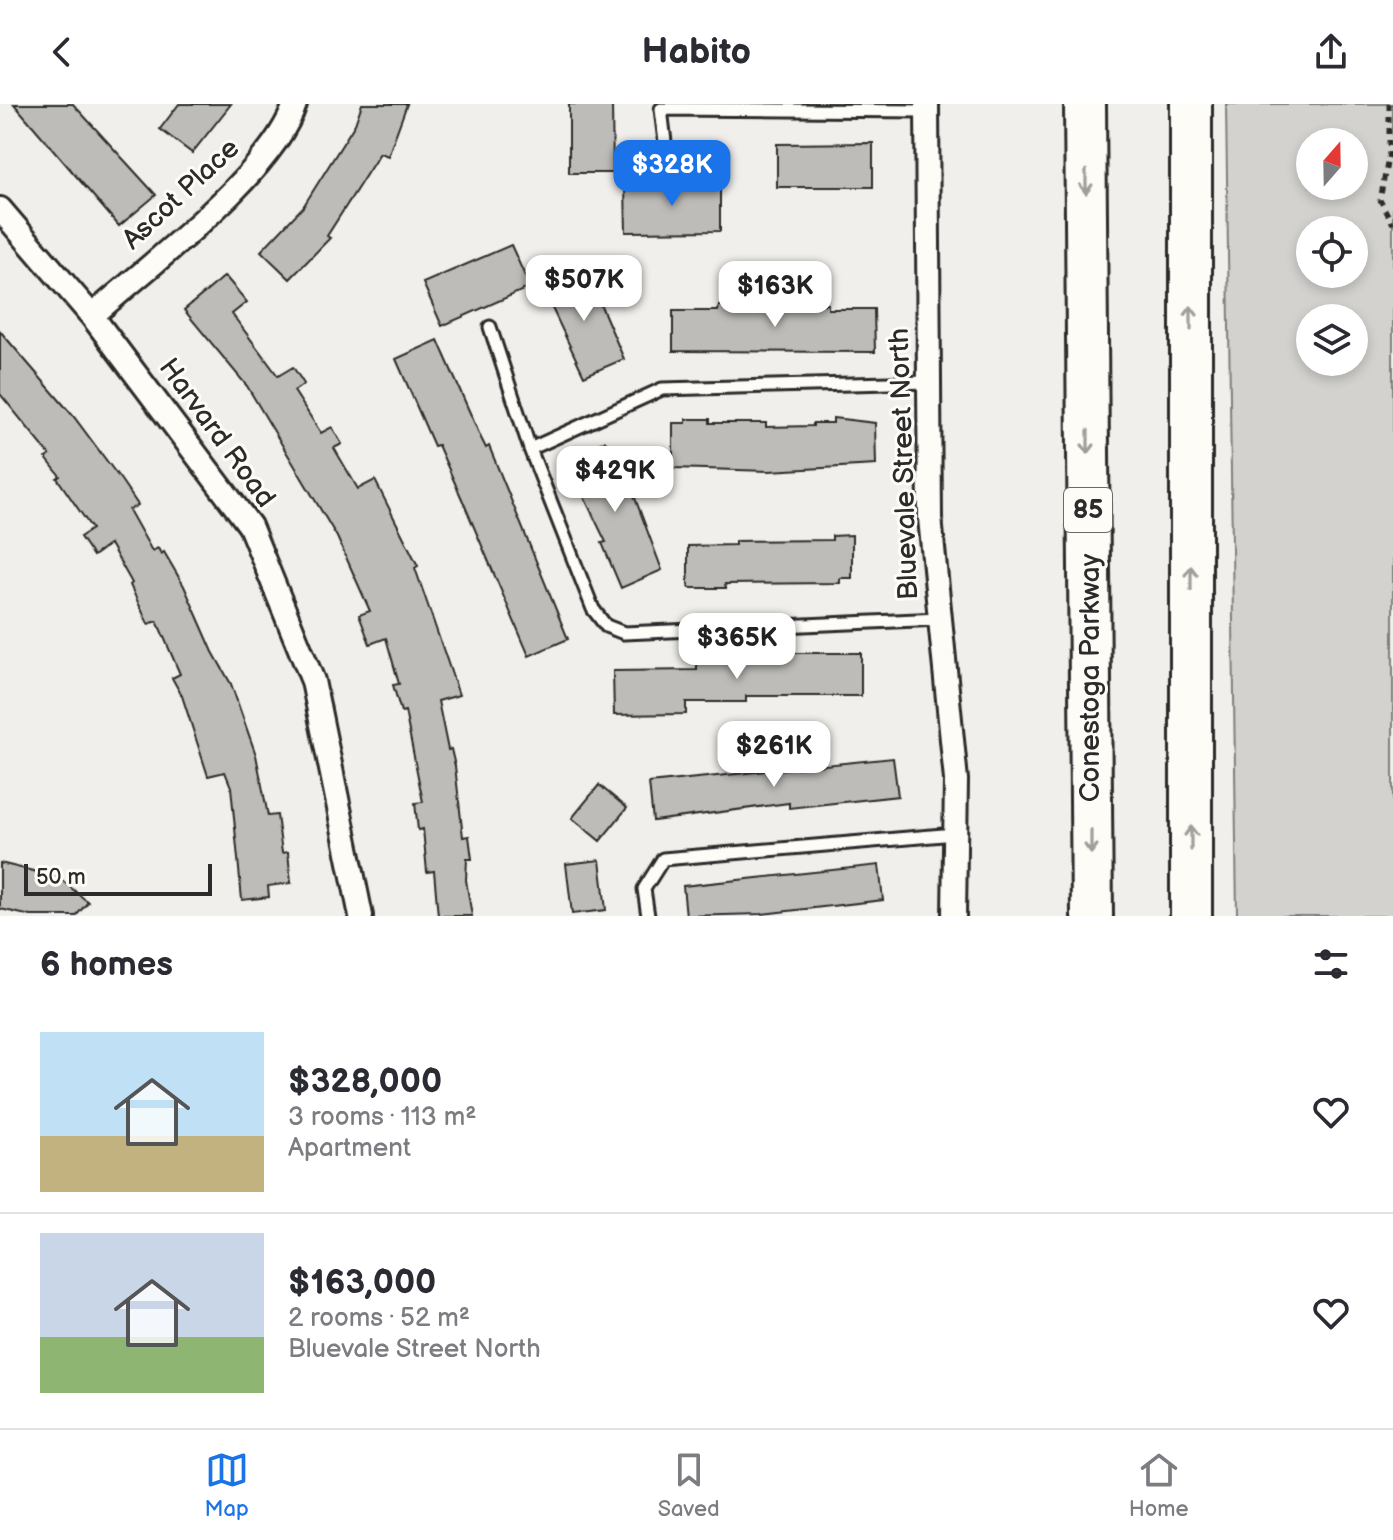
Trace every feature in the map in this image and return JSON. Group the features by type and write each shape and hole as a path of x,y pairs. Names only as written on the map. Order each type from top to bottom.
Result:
{"highway":[{"name":"Conestoga Parkway","path":"1085,104 1092,916"},
{"path":"1191,104 1191,916"}],"street":[{"name":"Ascot Place","path":"92,316 256,170 290,121 295,104"},
{"name":"Bluevale Street North","path":"927,108 930,518 956,780 954,916"},
{"name":"Harvard Road","path":"0,209 92,316 250,526 313,681 361,916"}],"lane":[{"path":"665,142 661,109 927,108"},
{"path":"490,327 530,449 593,609 606,626 624,633 940,619"},
{"path":"530,449 662,389 929,382"},
{"path":"648,916 644,889 663,859 955,834"}],"path":[{"path":"1389,104 1389,153 1380,200 1393,224"}],"shaded area":[{"path":"1226,104 1393,104 1393,916 1237,916"}],"building":[{"path":"14,104 73,104 156,195 119,226"},
{"path":"179,104 231,104 192,153 160,129"},
{"path":"362,104 407,104 388,156 380,153 327,236 330,238 290,279 261,251 303,207 355,124"},
{"path":"569,104 612,104 613,173 569,173"},
{"path":"873,143 873,187 777,187 777,144"},
{"path":"625,184 708,184 708,188 720,187 720,231 626,232"},
{"path":"511,245 530,287 442,326 423,283"},
{"path":"586,271 624,359 584,376 543,289"},
{"path":"225,276 247,302 232,314 278,376 293,367 304,384 294,391 321,433 332,427 342,444 334,448 358,489 375,480 418,566 415,568 459,695 438,701 448,750 451,749 455,766 463,837 469,836 472,859 467,859 466,880 472,916 438,916 434,871 427,872 423,829 418,830 415,803 423,802 405,711 401,712 393,685 399,684 386,638 370,644 359,615 370,611 337,537 247,386 184,310"},
{"path":"828,304 828,309 874,309 875,352 673,351 673,311 718,311 719,306"},
{"path":"0,331 74,417 138,505 129,510 152,551 158,548 161,554 164,552 184,586 231,684 256,755 268,816 277,815 282,853 288,852 291,883 268,886 269,897 242,900 231,787 225,772 208,776 182,696 172,678 180,674 157,621 148,624 130,585 132,583 110,544 93,556 80,537 92,529 57,478 60,476 46,458 50,455 0,394"},
{"path":"438,340 481,438 486,448 489,446 568,639 529,656 438,445 434,446 396,359"},
{"path":"833,418 875,423 876,465 769,471 673,468 673,423 686,423 686,419 710,419 710,423 766,423 766,427 813,426 813,423 833,423"},
{"path":"605,441 624,484 629,482 662,570 621,588 602,543 606,542 565,458"},
{"path":"852,535 852,578 840,578 840,583 725,584 726,588 690,588 688,584 688,546 735,545 735,541 832,540 832,536"},
{"path":"744,653 861,653 861,696 746,696 746,702 686,702 686,714 614,715 613,671 697,670 697,659 744,658"},
{"path":"893,758 898,796 789,808 789,803 653,821 649,783"},
{"path":"599,785 627,808 600,841 572,818"},
{"path":"600,860 606,910 572,914 566,864"},
{"path":"0,863 58,877 88,902 76,916 31,916 0,909"},
{"path":"879,865 883,900 762,914 686,916 683,886"}]}
